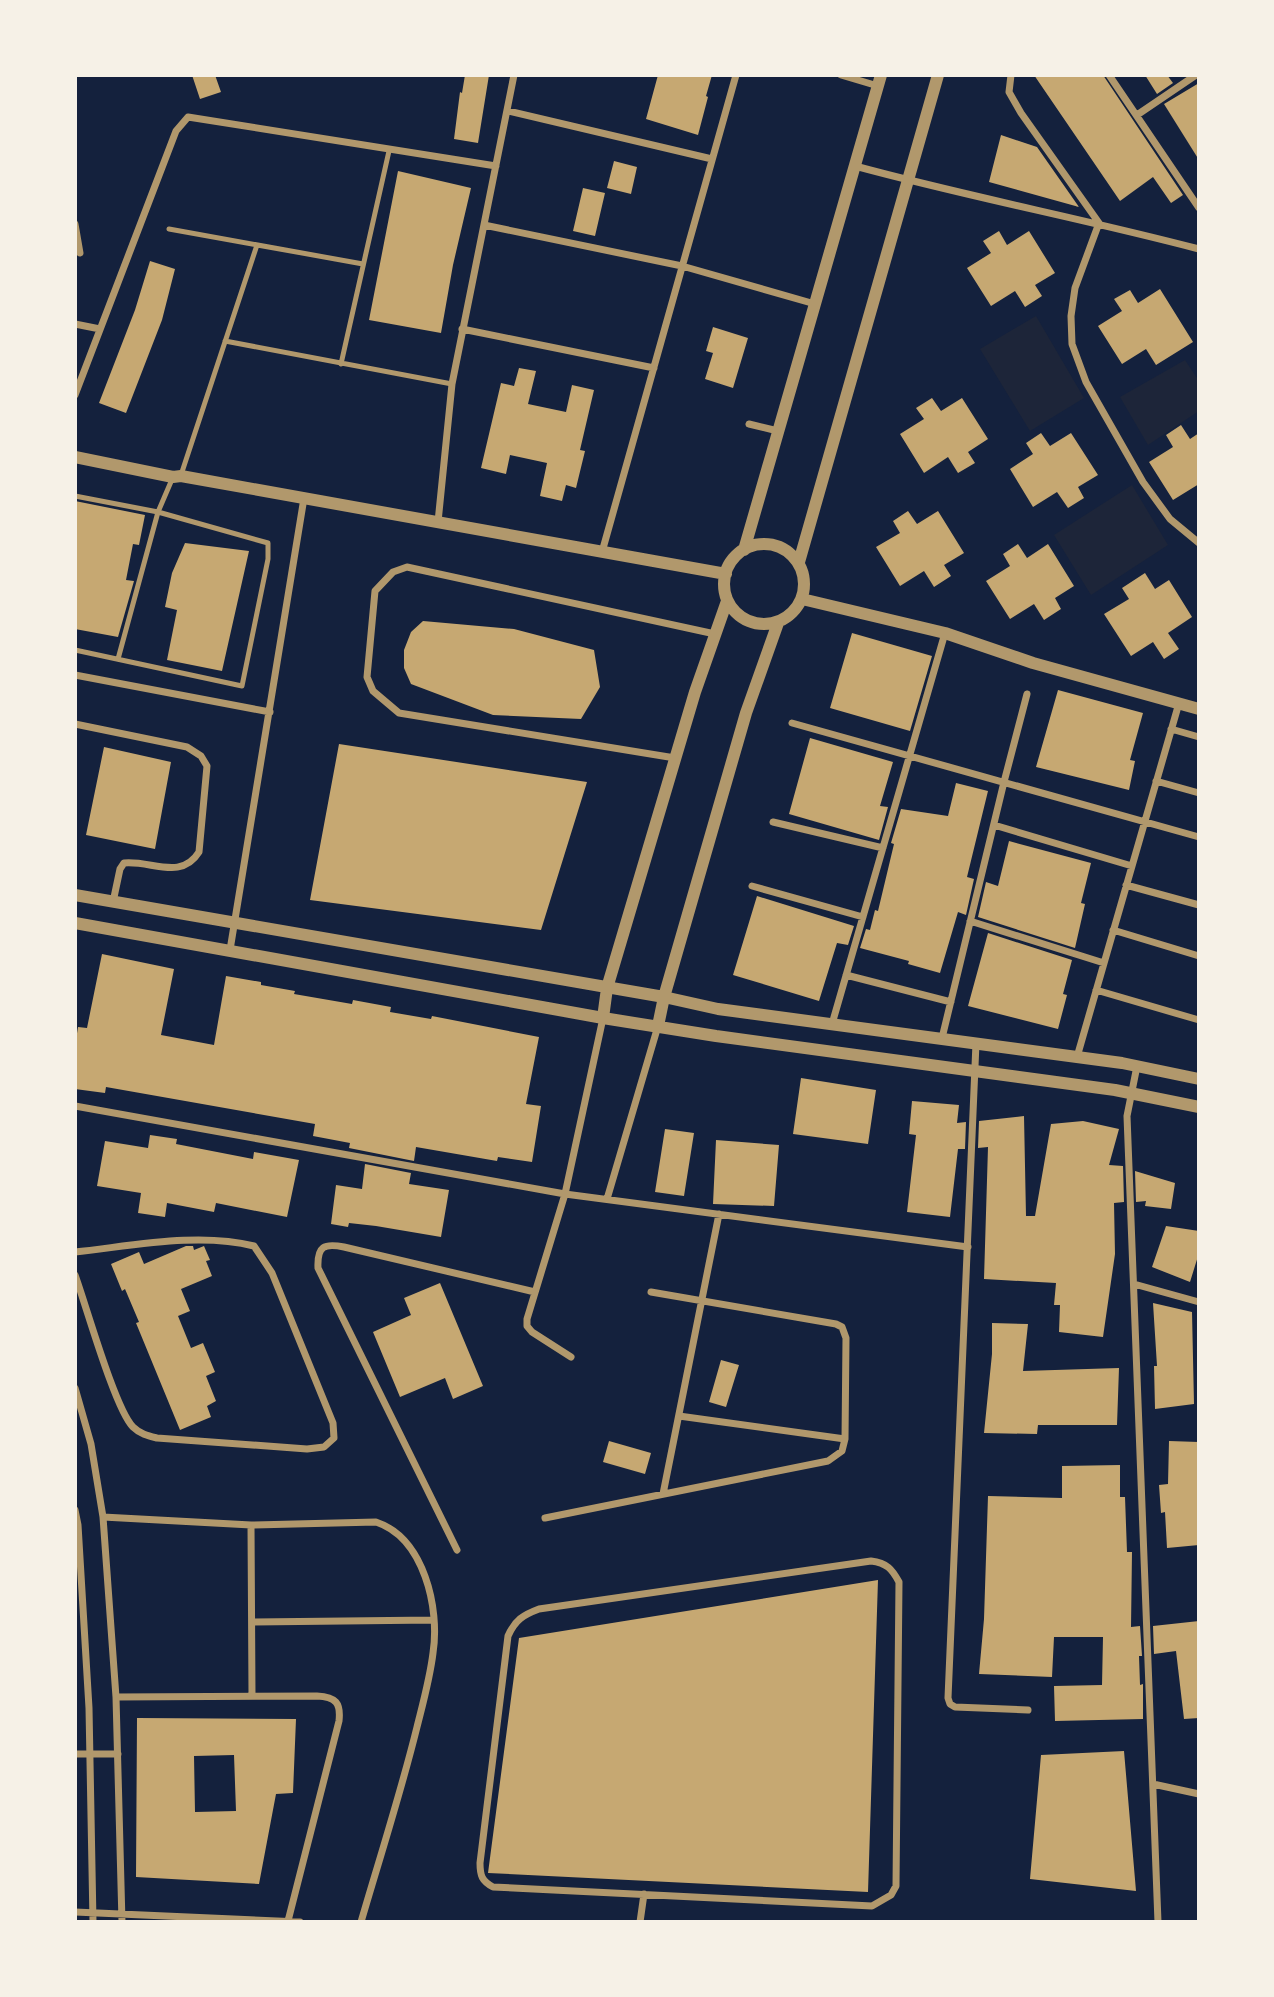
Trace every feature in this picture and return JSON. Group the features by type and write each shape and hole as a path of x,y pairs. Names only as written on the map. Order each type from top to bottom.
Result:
{"street":[{"path":"438,522 452,384 514,75"},
{"path":"602,552 736,75"},
{"path":"744,550 880,81 841,75"},
{"path":"799,562 938,75"},
{"path":"1011,75 1009,92 1021,113 1099,223"},
{"path":"1109,75 1199,208"},
{"path":"1137,115 1196,75"},
{"path":"508,111 712,159"},
{"path":"75,395 176,131 188,117 496,166"},
{"path":"855,166 1199,249"},
{"path":"1099,223 1075,288 1071,316 1072,344 1086,382 1143,482 1170,519 1199,543"},
{"path":"75,224 80,253"},
{"path":"484,225 682,265 815,304"},
{"path":"75,324 100,329"},
{"path":"462,329 653,368"},
{"path":"749,424 778,431"},
{"path":"75,457 726,574"},
{"path":"230,950 304,498"},
{"path":"607,1199 746,713 779,623 791,614 802,599 805,578 799,562 784,548 768,543 750,545 737,554 727,568 723,584 727,601 734,612 754,624 779,623"},
{"path":"675,758 399,713 373,691 367,677 375,591 393,572 407,567 715,634"},
{"path":"802,599 945,633 1033,663 1199,709"},
{"path":"572,1357 532,1332 527,1325 565,1194 607,988 675,758 727,601"},
{"path":"832,1024 945,633"},
{"path":"75,676 270,712"},
{"path":"942,1038 1027,694"},
{"path":"1077,1057 1179,703"},
{"path":"792,723 1199,837"},
{"path":"75,724 187,747 201,756 207,766 199,852 193,861 184,867 174,868 124,863 120,869 113,902"},
{"path":"1171,729 1199,737"},
{"path":"1156,781 1199,793"},
{"path":"773,822 883,848"},
{"path":"994,825 1132,866"},
{"path":"1126,885 1199,905"},
{"path":"752,886 863,916"},
{"path":"75,895 664,997 718,1009 1077,1057 1199,1079"},
{"path":"971,921 1104,963"},
{"path":"75,923 603,1018 1132,1094 1199,1107"},
{"path":"1113,930 1199,956"},
{"path":"846,975 951,1002"},
{"path":"1096,990 1199,1020"},
{"path":"976,1043 948,1698 954,1707 1028,1710"},
{"path":"1137,1066 1127,1116 1158,1922"},
{"path":"75,1106 565,1194 968,1247"},
{"path":"663,1494 719,1214"},
{"path":"75,1252 210,1238 254,1246 272,1273 333,1423 334,1438 324,1447 307,1449 158,1438 142,1434 131,1426 117,1397 75,1275"},
{"path":"457,1550 318,1268 319,1251 331,1245 344,1247 535,1292"},
{"path":"1134,1284 1199,1302"},
{"path":"545,1518 828,1461 842,1451 845,1439 846,1338 842,1327 651,1292"},
{"path":"76,1392 91,1444 103,1517 116,1697 122,1919"},
{"path":"679,1416 845,1439"},
{"path":"75,1510 80,1551 90,1754 93,1922"},
{"path":"103,1517 251,1525 376,1522 390,1526 402,1536 426,1580 434,1620 433,1652 401,1790 361,1922"},
{"path":"251,1525 252,1695"},
{"path":"871,1561 883,1563 892,1570 899,1582 896,1886 891,1895 872,1906 644,1894 493,1887 480,1876 508,1636 513,1625 522,1615 539,1609 871,1561"},
{"path":"253,1622 434,1620"},
{"path":"116,1697 252,1695 331,1697 337,1701 340,1709 339,1721 288,1921"},
{"path":"75,1754 118,1754"},
{"path":"1153,1784 1199,1794"},
{"path":"640,1922 644,1894"},
{"path":"75,1912 122,1919 300,1922"}],"lane":[{"path":"341,364 389,151"},
{"path":"169,229 363,264"},
{"path":"118,659 158,512 177,476 257,246"},
{"path":"225,341 452,384"},
{"path":"75,496 158,512 268,543 268,559 242,686 75,650"}],"shaded area":[{"path":"1036,316 1084,398 1030,431 980,349"},
{"path":"1185,360 1199,381 1199,411 1148,445 1120,397"},
{"path":"1132,485 1168,545 1091,595 1054,535"}],"building":[{"path":"192,75 215,75 221,92 200,99"},
{"path":"465,75 489,75 478,143 454,139"},
{"path":"658,75 712,75 698,135 646,119"},
{"path":"1034,75 1103,75 1183,195 1171,203 1153,177 1120,201"},
{"path":"1145,75 1167,75 1173,83 1157,94"},
{"path":"1199,83 1199,160 1164,104"},
{"path":"1001,135 1037,147 1079,207 989,182"},
{"path":"614,161 637,167 631,194 607,188"},
{"path":"398,171 471,188 441,333 369,320"},
{"path":"583,188 605,193 595,236 573,231"},
{"path":"999,231 1007,245 1029,231 1055,273 1035,285 1042,296 1025,307 1015,291 991,306 967,268 991,253 983,241"},
{"path":"150,261 175,269 162,320 126,413 99,403 135,310"},
{"path":"1160,289 1193,342 1156,365 1146,349 1122,364 1098,326 1122,311 1114,299 1130,290 1138,303"},
{"path":"713,327 748,338 733,388 705,379 713,353 706,351"},
{"path":"519,368 536,371 528,404 566,412 572,385 594,390 580,450 585,451 576,488 566,485 562,501 540,496 547,463 510,455 506,474 481,468 501,383 514,386"},
{"path":"932,398 941,411 962,398 988,439 968,452 975,463 958,473 948,457 924,473 900,434 924,419 916,408"},
{"path":"1181,425 1190,439 1199,433 1199,484 1173,500 1149,462 1173,447 1166,435"},
{"path":"1041,433 1050,446 1071,433 1098,475 1078,487 1084,498 1068,508 1057,492 1033,507 1010,469 1033,454 1026,443"},
{"path":"75,501 145,515 139,545 133,544 126,580 134,581 118,637 75,629"},
{"path":"908,511 917,524 938,511 964,553 944,565 951,576 934,587 924,571 900,586 876,547 900,533 893,521"},
{"path":"185,543 249,551 222,671 167,660 177,610 165,607 172,573"},
{"path":"1018,544 1027,558 1048,544 1074,586 1055,598 1061,609 1044,620 1034,604 1010,619 986,581 1010,566 1003,554"},
{"path":"1145,573 1155,589 1169,580 1192,617 1168,633 1179,649 1164,659 1153,642 1131,656 1104,614 1129,599 1122,588"},
{"path":"423,621 514,629 594,650 600,687 581,719 493,715 411,684 404,668 404,650 411,632"},
{"path":"852,633 932,656 910,731 830,708"},
{"path":"1058,690 1143,713 1130,760 1135,761 1129,790 1036,767"},
{"path":"810,738 893,762 880,806 888,807 879,840 789,814"},
{"path":"339,744 587,782 541,930 310,900"},
{"path":"104,747 171,762 155,849 86,835"},
{"path":"956,783 988,791 967,877 974,879 966,915 958,912 940,973 908,964 909,961 860,948 866,929 870,930 875,910 878,911 894,844 891,843 901,809 948,816"},
{"path":"1009,841 1091,863 1081,903 1085,904 1075,948 978,917 986,882 998,886"},
{"path":"757,896 854,926 848,945 837,943 819,1001 733,975"},
{"path":"988,933 1072,960 1058,1029 968,1006"},
{"path":"102,954 174,969 161,1035 214,1045 226,976 295,991 294,994 352,1004 353,1000 391,1007 390,1012 431,1019 432,1016 539,1037 526,1104 541,1106 532,1162 498,1157 497,1161 416,1147 414,1161 349,1148 350,1143 313,1136 315,1124 106,1087 105,1093 75,1089 78,1027 87,1028"},
{"path":"801,1078 876,1090 868,1144 793,1134"},
{"path":"912,1101 959,1105 957,1123 966,1122 965,1149 958,1149 950,1217 907,1212 916,1135 909,1134"},
{"path":"1024,1116 1026,1216 1035,1216 1051,1124 1083,1121 1119,1129 1109,1165 1123,1166 1124,1202 1114,1203 1115,1254 1103,1337 1059,1332 1060,1305 1054,1305 1056,1283 984,1279 988,1147 978,1148 979,1121"},
{"path":"665,1129 694,1133 684,1196 655,1192"},
{"path":"150,1135 177,1139 176,1144 253,1159 254,1152 299,1160 287,1217 216,1203 214,1212 167,1203 165,1217 138,1213 141,1193 97,1186 105,1141 148,1148"},
{"path":"716,1140 779,1145 774,1206 713,1204"},
{"path":"365,1164 411,1173 409,1184 449,1190 441,1237 376,1226 349,1223 348,1227 331,1224 336,1185 362,1189"},
{"path":"1135,1171 1175,1183 1171,1209 1145,1206 1146,1201 1136,1202"},
{"path":"1166,1226 1199,1231 1199,1253 1190,1282 1152,1267"},
{"path":"186,1246 193,1246 194,1250 204,1246 210,1260 206,1261 212,1276 181,1289 190,1311 178,1316 191,1348 203,1343 215,1372 206,1376 216,1401 207,1406 211,1417 180,1430 136,1323 139,1322 111,1264 139,1252 144,1264"},
{"path":"440,1283 483,1386 453,1399 445,1378 400,1397 373,1332 411,1315 404,1298"},
{"path":"1153,1303 1192,1312 1194,1404 1155,1409 1154,1366 1157,1366"},
{"path":"992,1323 1028,1324 1023,1371 1119,1368 1117,1425 1038,1425 1037,1434 984,1433 992,1354"},
{"path":"721,1360 739,1365 726,1407 709,1402"},
{"path":"609,1441 651,1453 645,1474 603,1462"},
{"path":"1169,1441 1199,1442 1199,1545 1167,1548 1165,1512 1161,1513 1159,1485 1168,1484"},
{"path":"1120,1465 1120,1497 1125,1497 1127,1552 1132,1552 1131,1627 1140,1626 1143,1719 1055,1721 1054,1686 1102,1685 1103,1637 1054,1637 1052,1677 979,1674 984,1619 988,1496 1062,1498 1062,1466"},
{"path":"878,1580 868,1892 488,1873 519,1638"},
{"path":"1199,1621 1199,1718 1184,1719 1176,1651 1154,1654 1153,1626"},
{"path":"137,1718 296,1719 293,1793 276,1794 259,1884 136,1877","holes":["234,1755 236,1811 195,1812 194,1756"]},
{"path":"1124,1751 1136,1891 1030,1879 1041,1755"}]}
